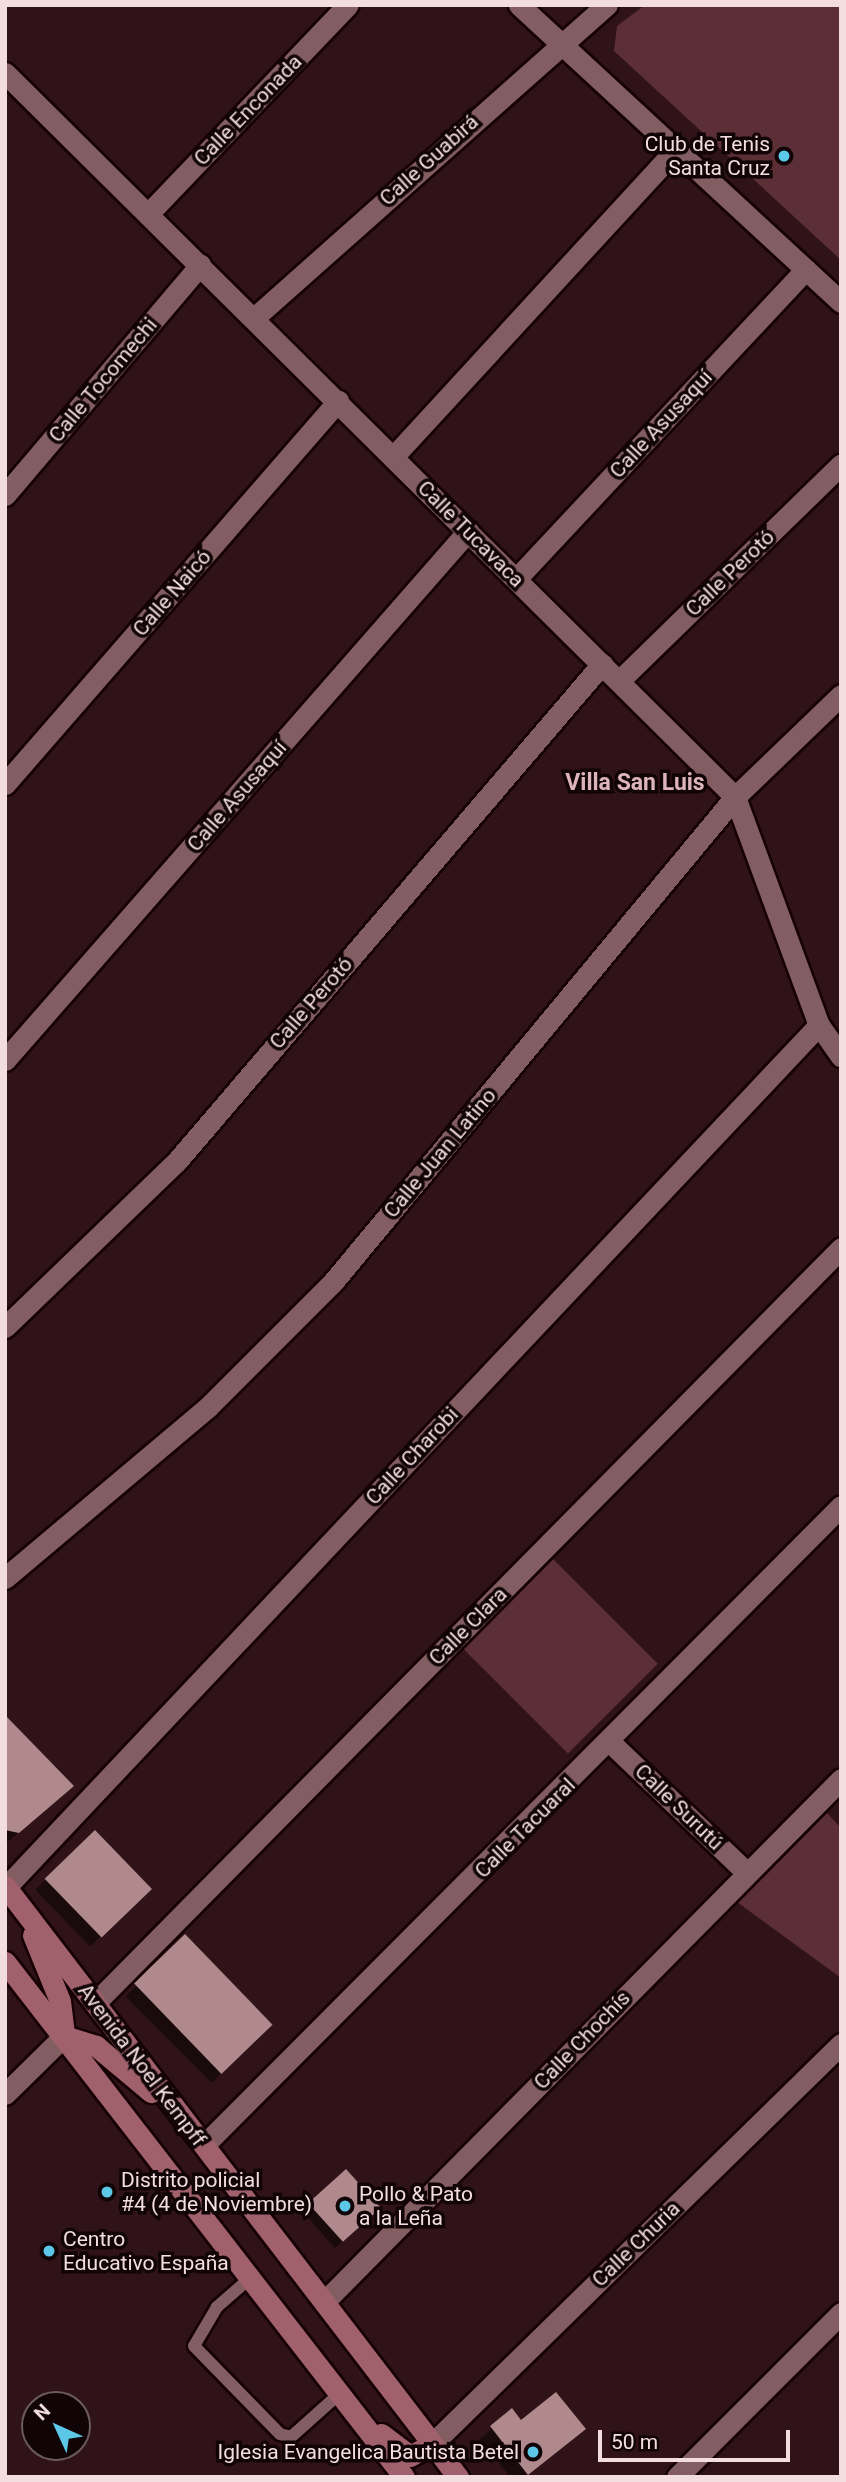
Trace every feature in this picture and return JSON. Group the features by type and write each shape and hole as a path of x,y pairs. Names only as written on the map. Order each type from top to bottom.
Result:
{"main road":[{"name":"Avenida Noel Kempff","path":"9,1891 458,2477"},
{"path":"9,1891 60,2001 64,2036 116,2060 189,2126"},
{"name":"Avenida Noel Kempff","path":"5,1962 404,2477"},
{"path":"338,2395 400,2451 422,2453 432,2444"}],"street":[{"name":"Calle Enconada","path":"148,214 348,5"},
{"path":"519,5 841,302"},
{"name":"Calle Guabirá","path":"254,318 561,41 607,5"},
{"name":"Calle Tucavaca","path":"5,73 736,797 819,1025 838,1047"},
{"path":"393,457 676,149"},
{"name":"Calle Tocomechi","path":"5,495 200,265"},
{"name":"Calle Asusaquí","path":"516,579 806,269"},
{"name":"Calle Naicó","path":"5,784 338,401"},
{"name":"Calle Perotó","path":"619,681 841,464"},
{"name":"Calle Asusaquí","path":"5,1060 468,531"},
{"name":"Calle Perotó","path":"5,1327 177,1161 601,664"},
{"name":"Calle Juan Latino","path":"5,1578 208,1407 333,1282 736,797 841,695"},
{"name":"Calle Charobi","path":"9,1891 819,1025"},
{"name":"Calle Clara","path":"95,2003 841,1248"},
{"name":"Calle Tacuaral","path":"204,2145 611,1742 841,1506"},
{"name":"Calle Surutú","path":"611,1742 746,1871"},
{"name":"Calle Chochís","path":"324,2302 746,1871 841,1779"},
{"path":"5,2094 64,2036"},
{"name":"Calle Churia","path":"432,2444 841,2044"},
{"path":"677,2477 841,2313"}],"lane":[{"path":"249,2279 216,2307 194,2346 280,2434 291,2437 338,2395"}],"shaded area":[{"name":"Club de Tenis Santa Cruz","path":"645,5 841,5 841,260 614,51 617,26"},
{"path":"551,1557 658,1664 568,1754 461,1647"},
{"path":"825,1811 841,1828 841,1978 737,1902"}],"building":[{"path":"5,1715 74,1786 19,1833 5,1830"},
{"path":"95,1830 152,1889 102,1938 45,1879"},
{"path":"185,1934 273,2025 221,2074 134,1983"},
{"name":"Pollo & Pato a la Leña","path":"346,2169 381,2208 343,2242 308,2203"},
{"name":"Iglesia Evangelica Bautista Betel","path":"556,2392 586,2429 528,2475 490,2426 512,2408 521,2420"}],"place":[{"name":"Club de Tenis Santa Cruz","path":"784,156"},
{"name":"Distrito policial #4 (4 de Noviembre)","path":"107,2192"},
{"name":"Pollo & Pato a la Leña","path":"345,2206"},
{"name":"Centro Educativo España","path":"49,2251"},
{"name":"Iglesia Evangelica Bautista Betel","path":"533,2452"}],"district":[{"name":"Villa San Luis","path":"635,783"}]}
